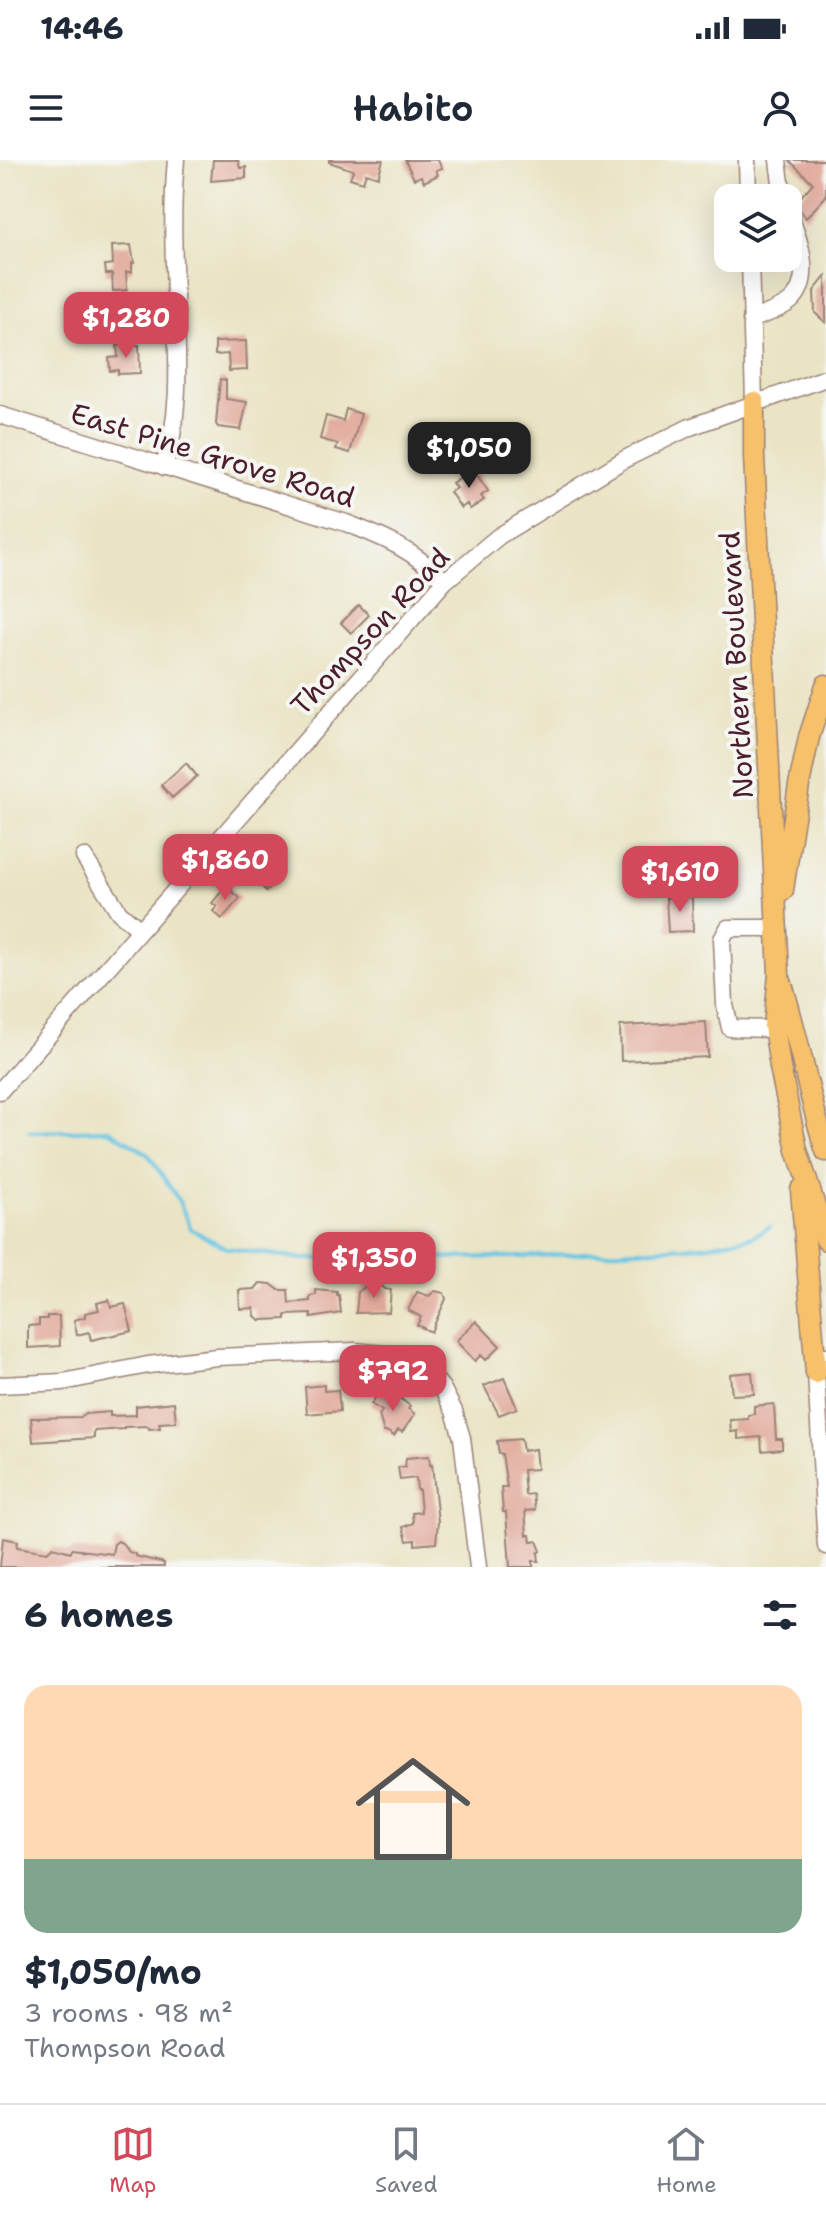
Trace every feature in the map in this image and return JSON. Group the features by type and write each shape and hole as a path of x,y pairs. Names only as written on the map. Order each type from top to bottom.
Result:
{"main road":[{"name":"Northern Boulevard","path":"754,402 779,974 774,1029 797,1150 826,1240"},
{"path":"776,918 785,886 809,737 826,685"},
{"name":"Northern Boulevard","path":"779,974 794,1021 813,1111 826,1151"},
{"path":"797,1150 821,1365"}],"street":[{"path":"164,467 174,433 179,390 173,225 176,160"},
{"path":"747,160 748,184"},
{"path":"778,160 781,184"},
{"path":"751,320 790,302 801,282 802,260"},
{"path":"750,272 754,402"},
{"name":"Thompson Road","path":"0,1091 445,581 499,536 625,459 690,427 826,378"},
{"name":"East Pine Grove Road","path":"0,415 346,523 394,542 423,560 445,581"},
{"path":"84,857 119,912 140,930"},
{"path":"774,1029 730,1028 725,1005 722,939 728,928 776,918"},
{"path":"0,1385 63,1382 148,1365 217,1357 354,1351 385,1354 409,1362 433,1377 454,1411 462,1438 478,1567"},
{"path":"821,1365 826,1546"}],"building":[{"path":"213,160 238,160 240,168 246,167 246,178 211,181"},
{"path":"329,160 383,160 378,177 366,173 363,182 350,178 353,170"},
{"path":"405,160 438,160 442,168 436,170 438,175 424,182 421,176 414,179"},
{"path":"789,160 826,160 826,196 806,218 802,213 802,195 813,183"},
{"path":"131,245 134,263 132,272 126,272 127,290 113,291 112,274 106,274 105,265 113,264 112,246"},
{"path":"826,276 826,323 815,313 814,291"},
{"path":"246,341 247,370 229,371 228,354 215,355 215,342"},
{"path":"139,345 140,373 118,374 118,370 110,371 109,358 118,357 117,346"},
{"path":"220,379 226,380 226,399 247,402 241,430 218,427 216,424"},
{"path":"346,409 361,414 350,453 336,449 338,444 320,439 326,416 343,421"},
{"path":"473,469 488,491 481,496 484,500 470,509 467,504 461,508 450,492 456,488 452,483"},
{"path":"359,605 369,615 351,633 341,623"},
{"path":"186,763 197,776 172,798 161,785"},
{"path":"269,838 282,853 272,864 257,847"},
{"path":"262,864 278,881 266,891 251,874"},
{"path":"226,886 240,898 222,919 213,911 217,907 212,903"},
{"path":"692,897 693,931 668,932 666,898"},
{"path":"706,1022 708,1057 621,1061 620,1026"},
{"path":"260,1283 288,1290 289,1303 310,1301 316,1290 337,1292 341,1313 311,1318 311,1314 286,1315 286,1319 260,1320 255,1316 254,1308 240,1309 239,1290 255,1289"},
{"path":"368,1285 381,1285 391,1290 389,1312 356,1313 358,1292"},
{"path":"435,1291 444,1293 446,1299 431,1332 417,1325 421,1317 408,1310 417,1292 429,1296"},
{"path":"109,1300 111,1307 125,1304 132,1331 91,1340 89,1332 77,1335 74,1320 85,1317 85,1313 99,1310 97,1303"},
{"path":"47,1316 59,1316 60,1346 28,1348 28,1326 39,1325 39,1319 47,1319"},
{"path":"476,1321 500,1346 486,1360 481,1355 475,1361 456,1341"},
{"path":"752,1372 754,1394 732,1395 730,1374"},
{"path":"504,1378 517,1408 499,1415 484,1386"},
{"path":"324,1385 324,1391 338,1390 340,1411 307,1414 305,1387"},
{"path":"381,1390 390,1397 393,1393 415,1414 402,1432 398,1430 394,1436 384,1432 379,1415 382,1411 371,1404"},
{"path":"174,1402 176,1422 159,1423 160,1428 124,1427 94,1431 94,1438 33,1442 31,1418 81,1417 110,1412 110,1416 136,1415 136,1406"},
{"path":"774,1404 776,1439 782,1439 782,1449 762,1451 761,1437 738,1439 738,1431 731,1432 730,1420 748,1419 748,1415 754,1414 754,1406"},
{"path":"521,1439 523,1451 535,1449 537,1469 523,1470 525,1495 533,1494 535,1510 525,1511 527,1535 530,1535 531,1542 537,1541 541,1551 538,1553 539,1561 533,1561 533,1567 510,1567 506,1512 503,1512 501,1487 507,1487 497,1441"},
{"path":"429,1456 438,1522 436,1543 415,1545 415,1540 407,1541 403,1527 413,1523 412,1513 421,1512 419,1490 416,1478 400,1480 398,1467 405,1467 406,1458"},
{"path":"3,1538 18,1541 17,1547 47,1552 53,1547 71,1552 72,1549 112,1554 118,1541 135,1556 164,1563 164,1567 0,1567"}],"waterway":[{"path":"29,1132 109,1130 148,1154 178,1199 191,1229 226,1248 303,1259 517,1257 703,1246 752,1237 770,1227"}]}
